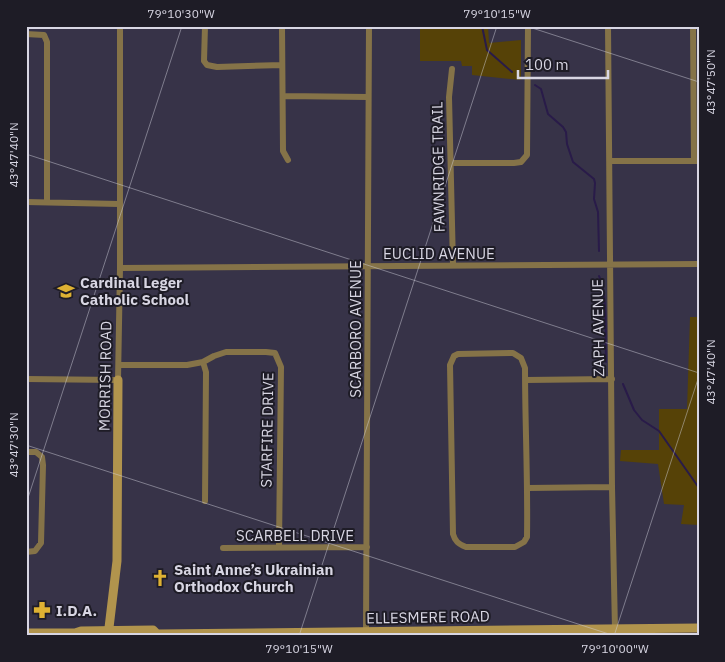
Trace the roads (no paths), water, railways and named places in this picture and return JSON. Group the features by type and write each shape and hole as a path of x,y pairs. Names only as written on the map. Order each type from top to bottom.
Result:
{"main road":[{"name":"MORRISH ROAD","path":"108,633 117,560 118,380"},
{"name":"ELLESMERE ROAD","path":"26,633 77,635 81,631 108,633 153,630 156,635 344,634 366,632 699,628"}],"street":[{"name":"MORRISH ROAD","path":"118,380 120,26"},
{"path":"205,26 204,61 206,65 217,67 282,65"},
{"path":"282,26 284,150 288,160"},
{"name":"SCARBORO AVENUE","path":"366,632 369,26"},
{"path":"451,163 514,163 521,162 527,156 528,26"},
{"name":"ZAPH AVENUE","path":"608,26 615,630"},
{"path":"610,161 696,161 696,89 693,26"},
{"path":"26,34 44,35 47,42 47,202"},
{"name":"FAWNRIDGE TRAIL","path":"452,70 449,96 453,265"},
{"path":"283,96 368,97"},
{"path":"26,202 119,204"},
{"name":"EUCLID AVENUE","path":"120,268 699,264"},
{"name":"STARFIRE DRIVE","path":"119,365 187,365 203,362 226,352 266,352 275,354 280,361 281,367 279,547"},
{"path":"512,353 518,355 524,362 528,488 527,537 520,545 515,547 466,547 459,545 454,539 450,402 450,370 454,356 458,354 512,353"},
{"path":"203,362 206,372 205,501"},
{"path":"26,379 118,380"},
{"path":"526,380 612,379"},
{"path":"26,452 36,452 42,457 43,465 41,543 35,551 26,552"},
{"path":"528,488 612,487"},
{"name":"SCARBELL DRIVE","path":"223,548 366,547"}],"waterway":[{"path":"482,26 487,50 512,72"},
{"path":"535,85 541,89 548,114 566,132 567,144 573,162 594,179 594,199 598,212 599,251"},
{"path":"599,276 602,283 605,305 606,362"},
{"path":"623,384 634,410 642,420 659,431 699,488"}],"place":[{"name":"Cardinal Leger Catholic School","path":"66,291"},
{"name":"Saint Anne’s Ukrainian Orthodox Church","path":"160,578"},
{"name":"I.D.A.","path":"42,610"}]}
